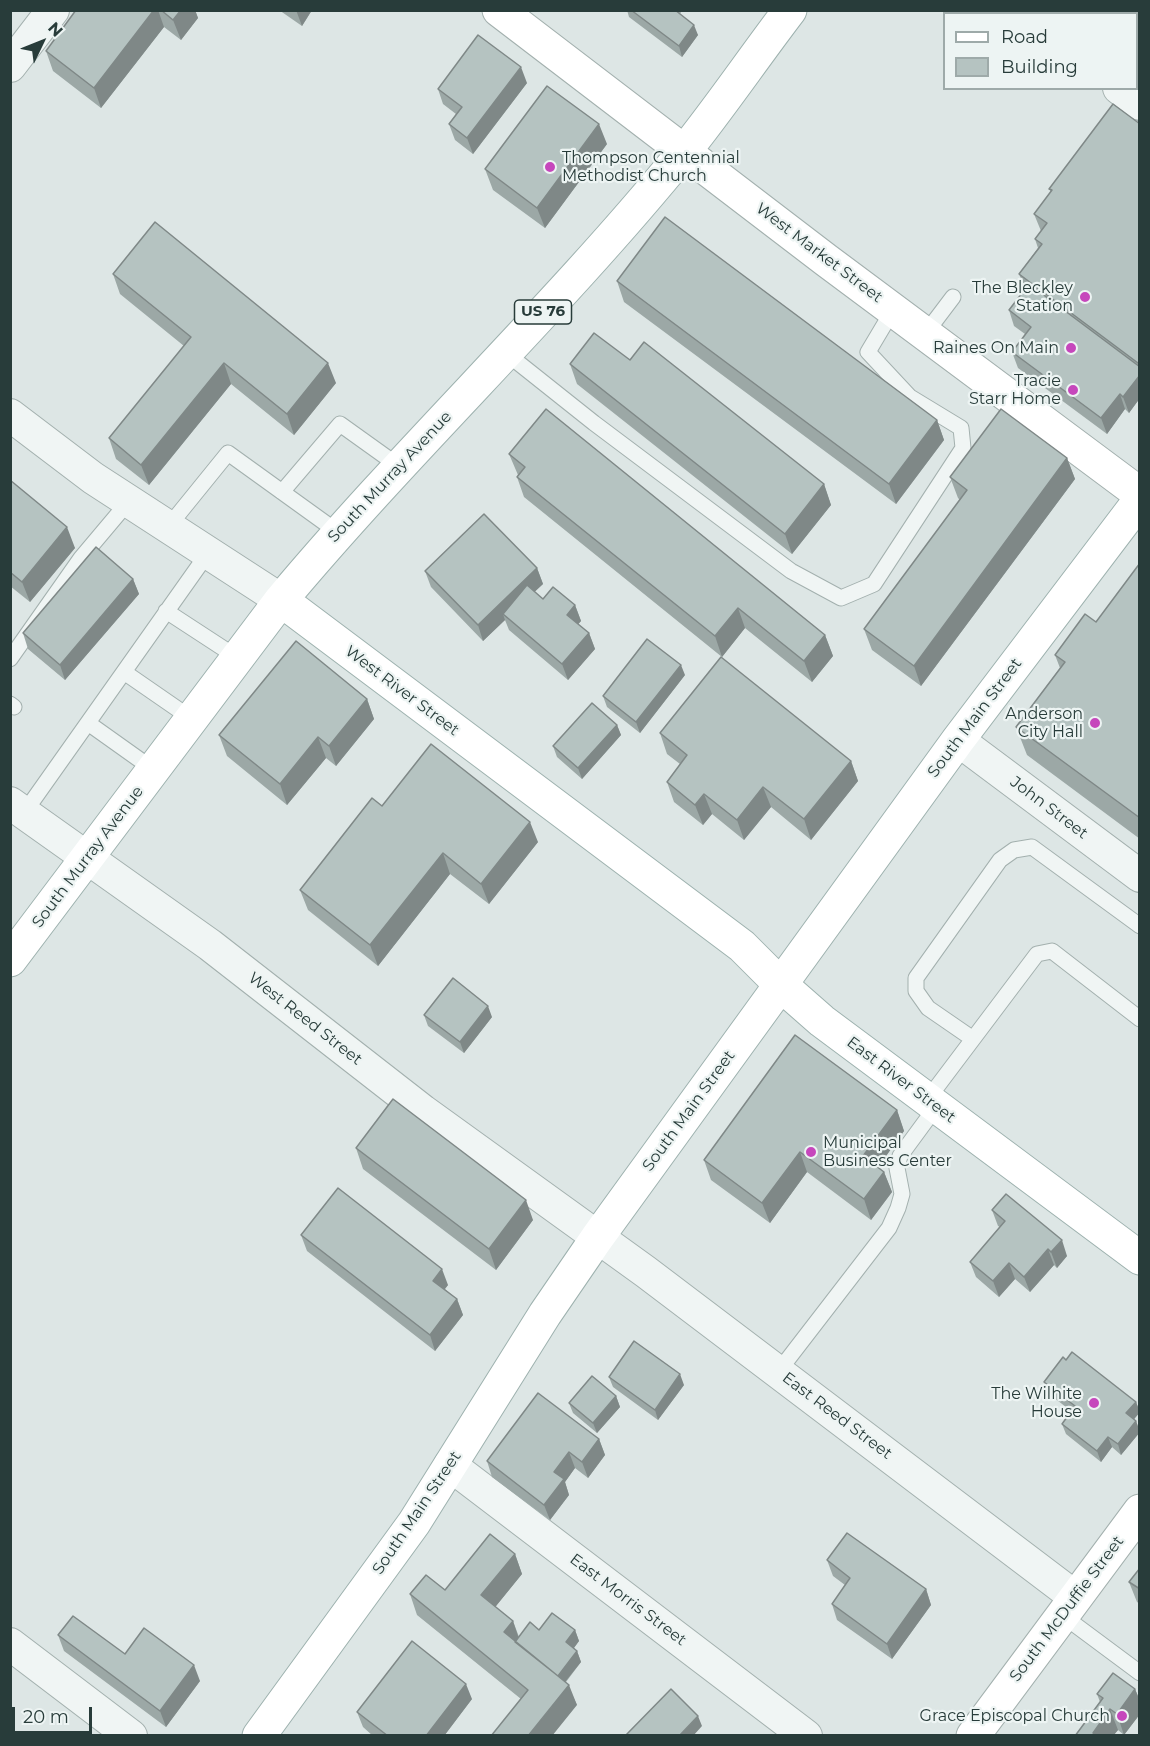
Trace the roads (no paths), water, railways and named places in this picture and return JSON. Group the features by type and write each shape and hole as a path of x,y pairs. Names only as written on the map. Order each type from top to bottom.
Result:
{"main road":[{"name":"West Market Street","path":"499,10 893,310 1140,494"},
{"name":"South Murray Avenue","path":"10,960 281,600 339,533 506,353 685,150 790,10"},
{"name":"South Main Street","path":"259,1736 414,1523 545,1314 597,1238 958,740 1140,500"},
{"name":"West River Street","path":"281,600 742,946 781,985"},
{"name":"East River Street","path":"781,985 822,1021 1140,1258"},
{"name":"South McDuffie Street","path":"973,1736 1140,1511"}],"street":[{"path":"10,66 53,10"},
{"path":"1122,90 1140,104"},
{"name":"West River Street","path":"10,415 93,478 281,600"},
{"name":"John Street","path":"958,740 1140,876"},
{"name":"West Reed Street","path":"17,808 210,945 423,1111 597,1238"},
{"name":"East Reed Street","path":"597,1238 646,1272 778,1372 1069,1606"},
{"name":"East Morris Street","path":"450,1465 806,1736"},
{"path":"10,1644 131,1736"}],"lane":[{"path":"925,334 953,297"},
{"path":"506,353 594,423 791,571 841,598 874,584 963,448 962,428 910,397 868,352 893,310"},
{"path":"282,492 340,424 400,467"},
{"path":"168,527 228,453 339,533"},
{"path":"10,659 81,558 129,501"},
{"path":"17,808 88,723 208,553"},
{"path":"166,611 238,658"},
{"path":"124,672 192,719"},
{"path":"88,723 154,770"},
{"path":"973,1039 928,1008 916,991 916,978 1000,860 1014,850 1032,847 1140,926"},
{"path":"778,1372 889,1228 902,1194 897,1168 900,1156 973,1039 1037,954 1052,951 1140,1019"},
{"path":"1069,1606 1140,1673"}],"place":[{"name":"Thompson Centennial Methodist Church","path":"550,167"},
{"name":"The Bleckley Station","path":"1085,297"},
{"name":"Raines On Main","path":"1071,348"},
{"name":"Tracie Starr Home","path":"1073,390"},
{"name":"Anderson City Hall","path":"1095,723"},
{"name":"Municipal Business Center","path":"811,1152"},
{"name":"The Wilhite House","path":"1094,1403"},
{"name":"Grace Episcopal Church","path":"1122,1716"}]}
